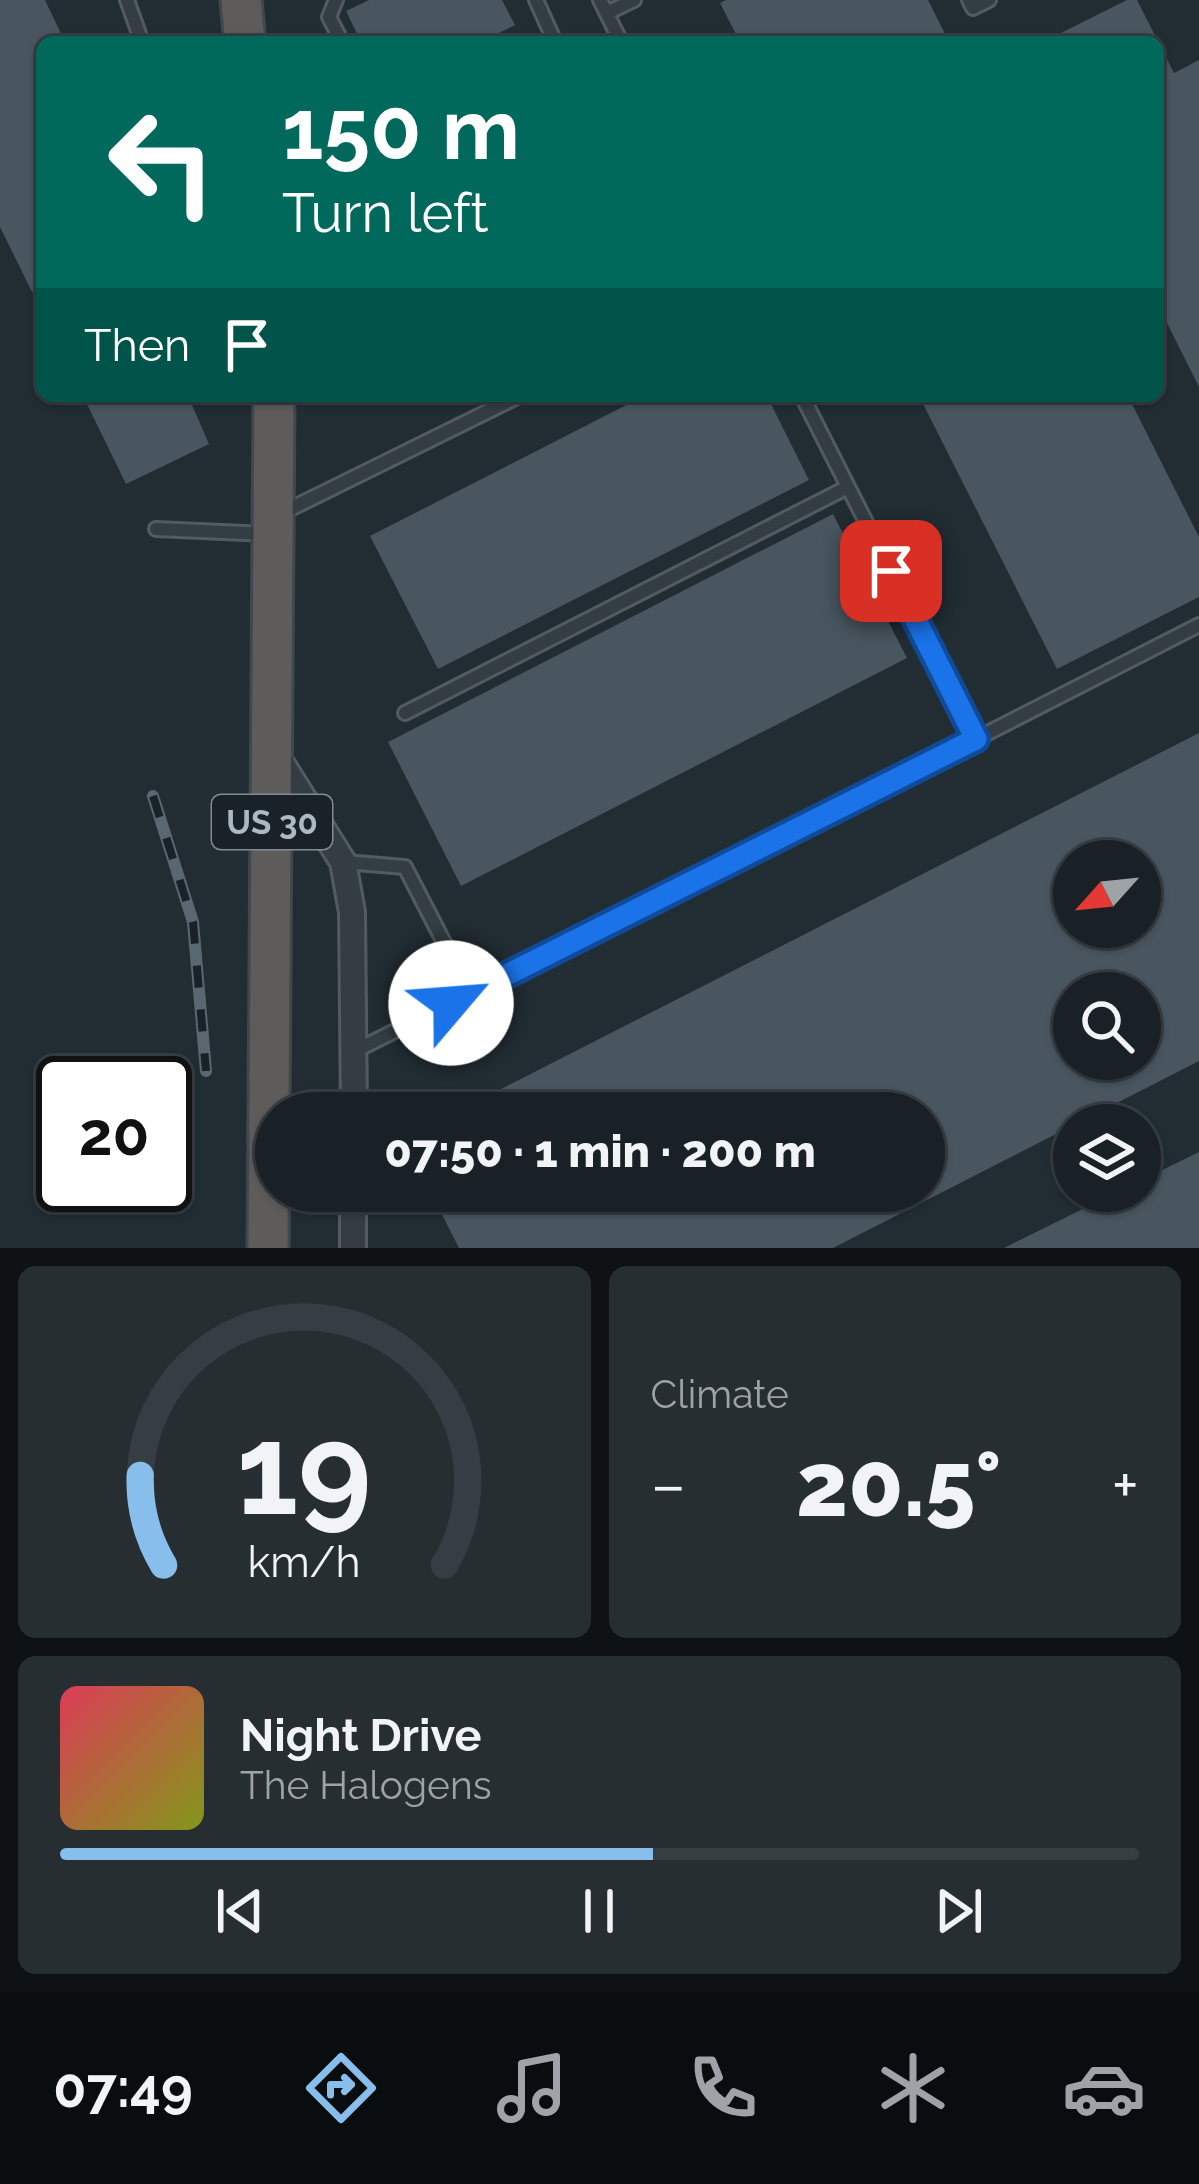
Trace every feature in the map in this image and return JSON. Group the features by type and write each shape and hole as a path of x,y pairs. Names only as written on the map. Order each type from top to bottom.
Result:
{"highway":[{"path":"241,0 244,36"},
{"name":"US 30","path":"268,1248 274,402"}],"street":[{"path":"272,749 343,862 352,912 354,1092"},
{"path":"353,1212 353,1248"}],"lane":[{"path":"127,0 140,36"},
{"path":"336,0 329,17 339,36"},
{"path":"536,0 552,36"},
{"path":"618,36 603,7 634,0"},
{"path":"969,0 973,8 988,0"},
{"path":"156,529 275,525 508,402"},
{"path":"805,402 976,739"},
{"path":"405,712 848,487"},
{"path":"355,1051 1199,625"},
{"path":"343,862 405,867 452,958 451,1003"}],"building":[{"path":"0,0 45,0 62,36 36,36 36,300 0,227"},
{"path":"369,0 502,0 515,25 496,36 358,36 346,11"},
{"path":"928,0 946,36 737,36 720,3"},
{"path":"1127,0 1137,0 1155,36 1055,36"},
{"path":"1164,53 1174,73 1199,60 1199,387 1164,317"},
{"path":"86,402 191,402 209,444 126,484"},
{"path":"632,402 770,402 809,480 438,669 370,536"},
{"path":"922,402 1131,402 1199,537 1199,597 1057,669"},
{"path":"833,514 907,658 461,886 388,742"},
{"path":"1199,733 1199,1061 1115,1104 1053,1104 1053,1136 945,1191 945,1092 495,1092"},
{"path":"1199,1152 1199,1248 1004,1248 1077,1212 1161,1212 1161,1171"},
{"path":"441,1212 903,1212 833,1248 459,1248"}],"railway":[{"path":"153,796 193,922 206,1071"}],"route":[{"path":"451,1003 976,739 891,571"}]}
